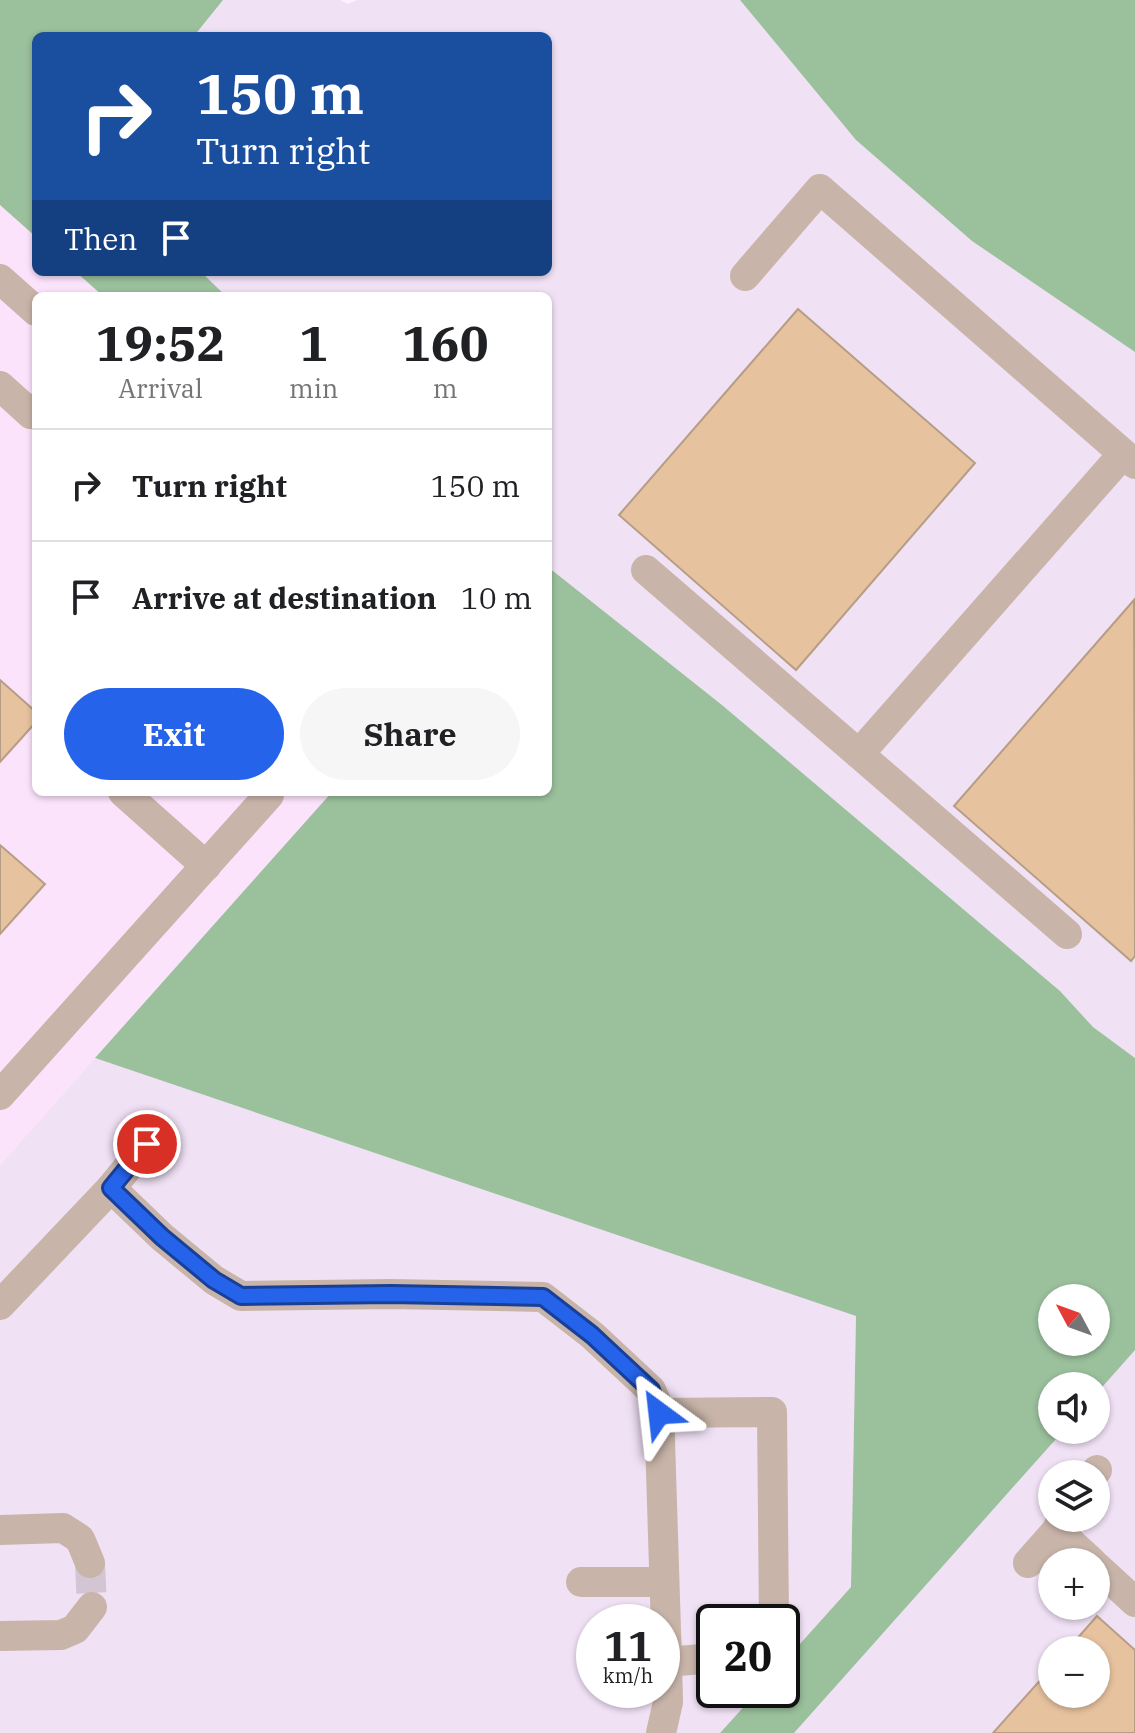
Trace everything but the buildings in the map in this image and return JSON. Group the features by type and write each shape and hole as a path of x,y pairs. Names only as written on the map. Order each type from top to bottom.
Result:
{"lane":[{"path":"745,276 820,189 1129,459 859,754"},
{"path":"0,279 32,307"},
{"path":"0,386 32,413"},
{"path":"646,570 1067,934"},
{"path":"127,796 206,866"},
{"path":"0,1095 268,796"},
{"path":"0,1305 111,1188 147,1144"},
{"path":"111,1188 162,1237 214,1280 241,1296 391,1294 543,1297 592,1335 651,1390 659,1413 665,1604"},
{"path":"659,1413 772,1412 774,1604"},
{"path":"0,1530 63,1528 80,1539 90,1563"},
{"path":"1028,1563 1053,1532"},
{"path":"1066,1532 1080,1548"},
{"path":"1110,1579 1135,1602"},
{"path":"581,1582 664,1582"},
{"path":"0,1636 61,1635 75,1629 92,1607"},
{"path":"661,1733 667,1708"}],"shaded area":[{"path":"223,0 340,0 348,4 357,0 740,0 856,140 972,241 1135,352 1135,1058 1093,1027 1060,991 722,705 552,570 552,292 222,292 205,276 552,276 552,32 197,32"},
{"path":"0,205 32,233 32,276 80,276 98,292 32,292 32,796 328,796 0,1165"},
{"path":"95,1058 856,1316 851,1587 800,1644 800,1604 696,1604 696,1708 743,1708 720,1733 0,1733 0,1165"},
{"path":"1135,1346 1135,1733 794,1733 1049,1444 1110,1444 1110,1374"}],"green space":[{"path":"0,0 223,0 197,32 32,32 32,233 0,205"},
{"path":"740,0 1135,0 1135,352 972,241 856,140"},
{"path":"80,276 205,276 222,292 98,292"},
{"path":"552,570 722,705 1060,991 1093,1027 1135,1058 1135,1350 1110,1378 1110,1372 1038,1372 1038,1444 1052,1444 794,1733 720,1733 743,1708 800,1708 800,1644 851,1587 856,1316 95,1058 328,796 552,796"}],"tunnel":[{"path":"90,1563 92,1607"}],"route":[{"path":"147,1144 111,1188 162,1237 214,1280 241,1296 391,1294 543,1297 592,1335 651,1390 659,1413"}]}
